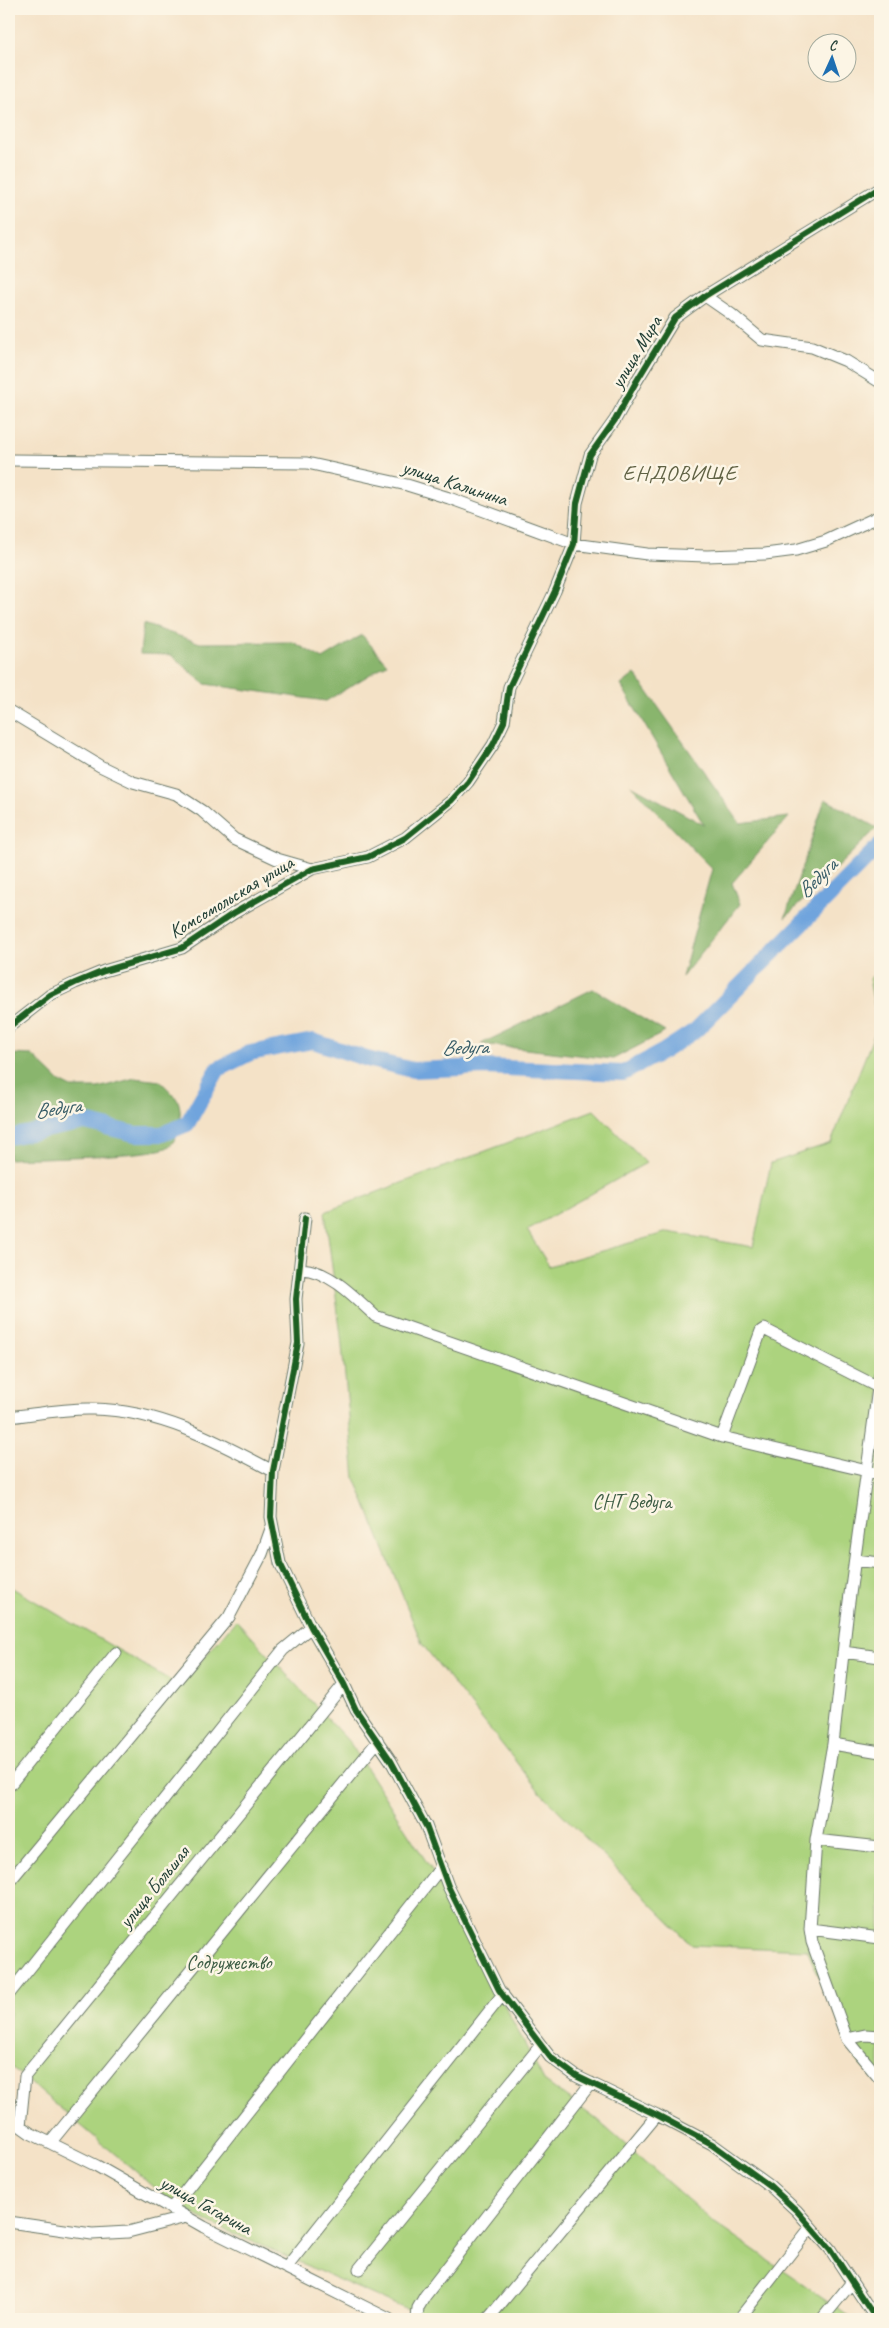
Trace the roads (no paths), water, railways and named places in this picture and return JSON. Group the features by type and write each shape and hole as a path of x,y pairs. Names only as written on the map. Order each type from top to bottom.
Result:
{"street":[{"name":"улица Мира","path":"574,544 577,503 590,455 614,420 675,318 705,296 880,188"},
{"path":"705,296 731,314 762,340 812,347 846,361 880,382"},
{"name":"улица Калинина","path":"9,460 307,463 372,477 432,493 574,544 647,554 706,556 765,554 796,550 826,541 880,516"},
{"name":"Комсомольская улица","path":"9,1026 50,995 75,983 104,971 182,948 234,913 312,869 368,857 404,838 451,801 468,782 493,745 504,722 508,687 555,590 574,544"},
{"path":"9,711 100,766 134,782 176,794 202,811 234,839 277,859 312,869"},
{"path":"305,1218 301,1269 296,1299 298,1343 273,1471 273,1524 280,1563 310,1627 344,1684 356,1710 378,1742 426,1826 448,1886 503,1994 541,2045 558,2065 712,2144 770,2186 830,2249 876,2319"},
{"path":"301,1269 312,1269 350,1292 375,1316 722,1437 880,1474"},
{"path":"722,1437 761,1331 764,1329 878,1387"},
{"path":"880,1374 843,1652 833,1744 816,1840 810,1929 812,1942 847,2039 880,2079"},
{"path":"9,1418 93,1409 130,1412 172,1423 216,1440 273,1471"},
{"path":"9,1882 230,1617 262,1554 273,1524"},
{"path":"855,1560 880,1563"},
{"path":"9,1994 283,1650 310,1627"},
{"path":"843,1652 880,1657"},
{"path":"9,1786 116,1653"},
{"name":"улица Большая","path":"20,2126 25,2076 344,1684"},
{"path":"50,2143 378,1742"},
{"path":"833,1744 880,1752"},
{"path":"816,1840 880,1848"},
{"path":"172,2209 442,1866"},
{"path":"810,1929 880,1938"},
{"path":"286,2268 503,1994"},
{"path":"847,2039 865,2035 880,2036"},
{"path":"359,2269 541,2045"},
{"path":"417,2319 418,2308 425,2296 591,2083"},
{"path":"488,2319 657,2115"},
{"name":"улица Гагарина","path":"9,2118 50,2143 97,2166 186,2217 389,2319"},
{"path":"9,2222 92,2234 128,2232 186,2217"},
{"path":"739,2319 811,2227"},
{"path":"822,2319 852,2282"}],"waterway":[{"name":"Ведуга","path":"9,1137 85,1122 135,1134 162,1134 187,1124 218,1069 250,1053 313,1041 367,1059 413,1070 485,1067 623,1073 664,1051 696,1030 880,845"}],"district":[{"name":"ЕНДОВИЩЕ","path":"680,473"}],"park label":[{"name":"СНТ Ведуга","path":"632,1501"},
{"name":"Содружество","path":"229,1962"}]}
